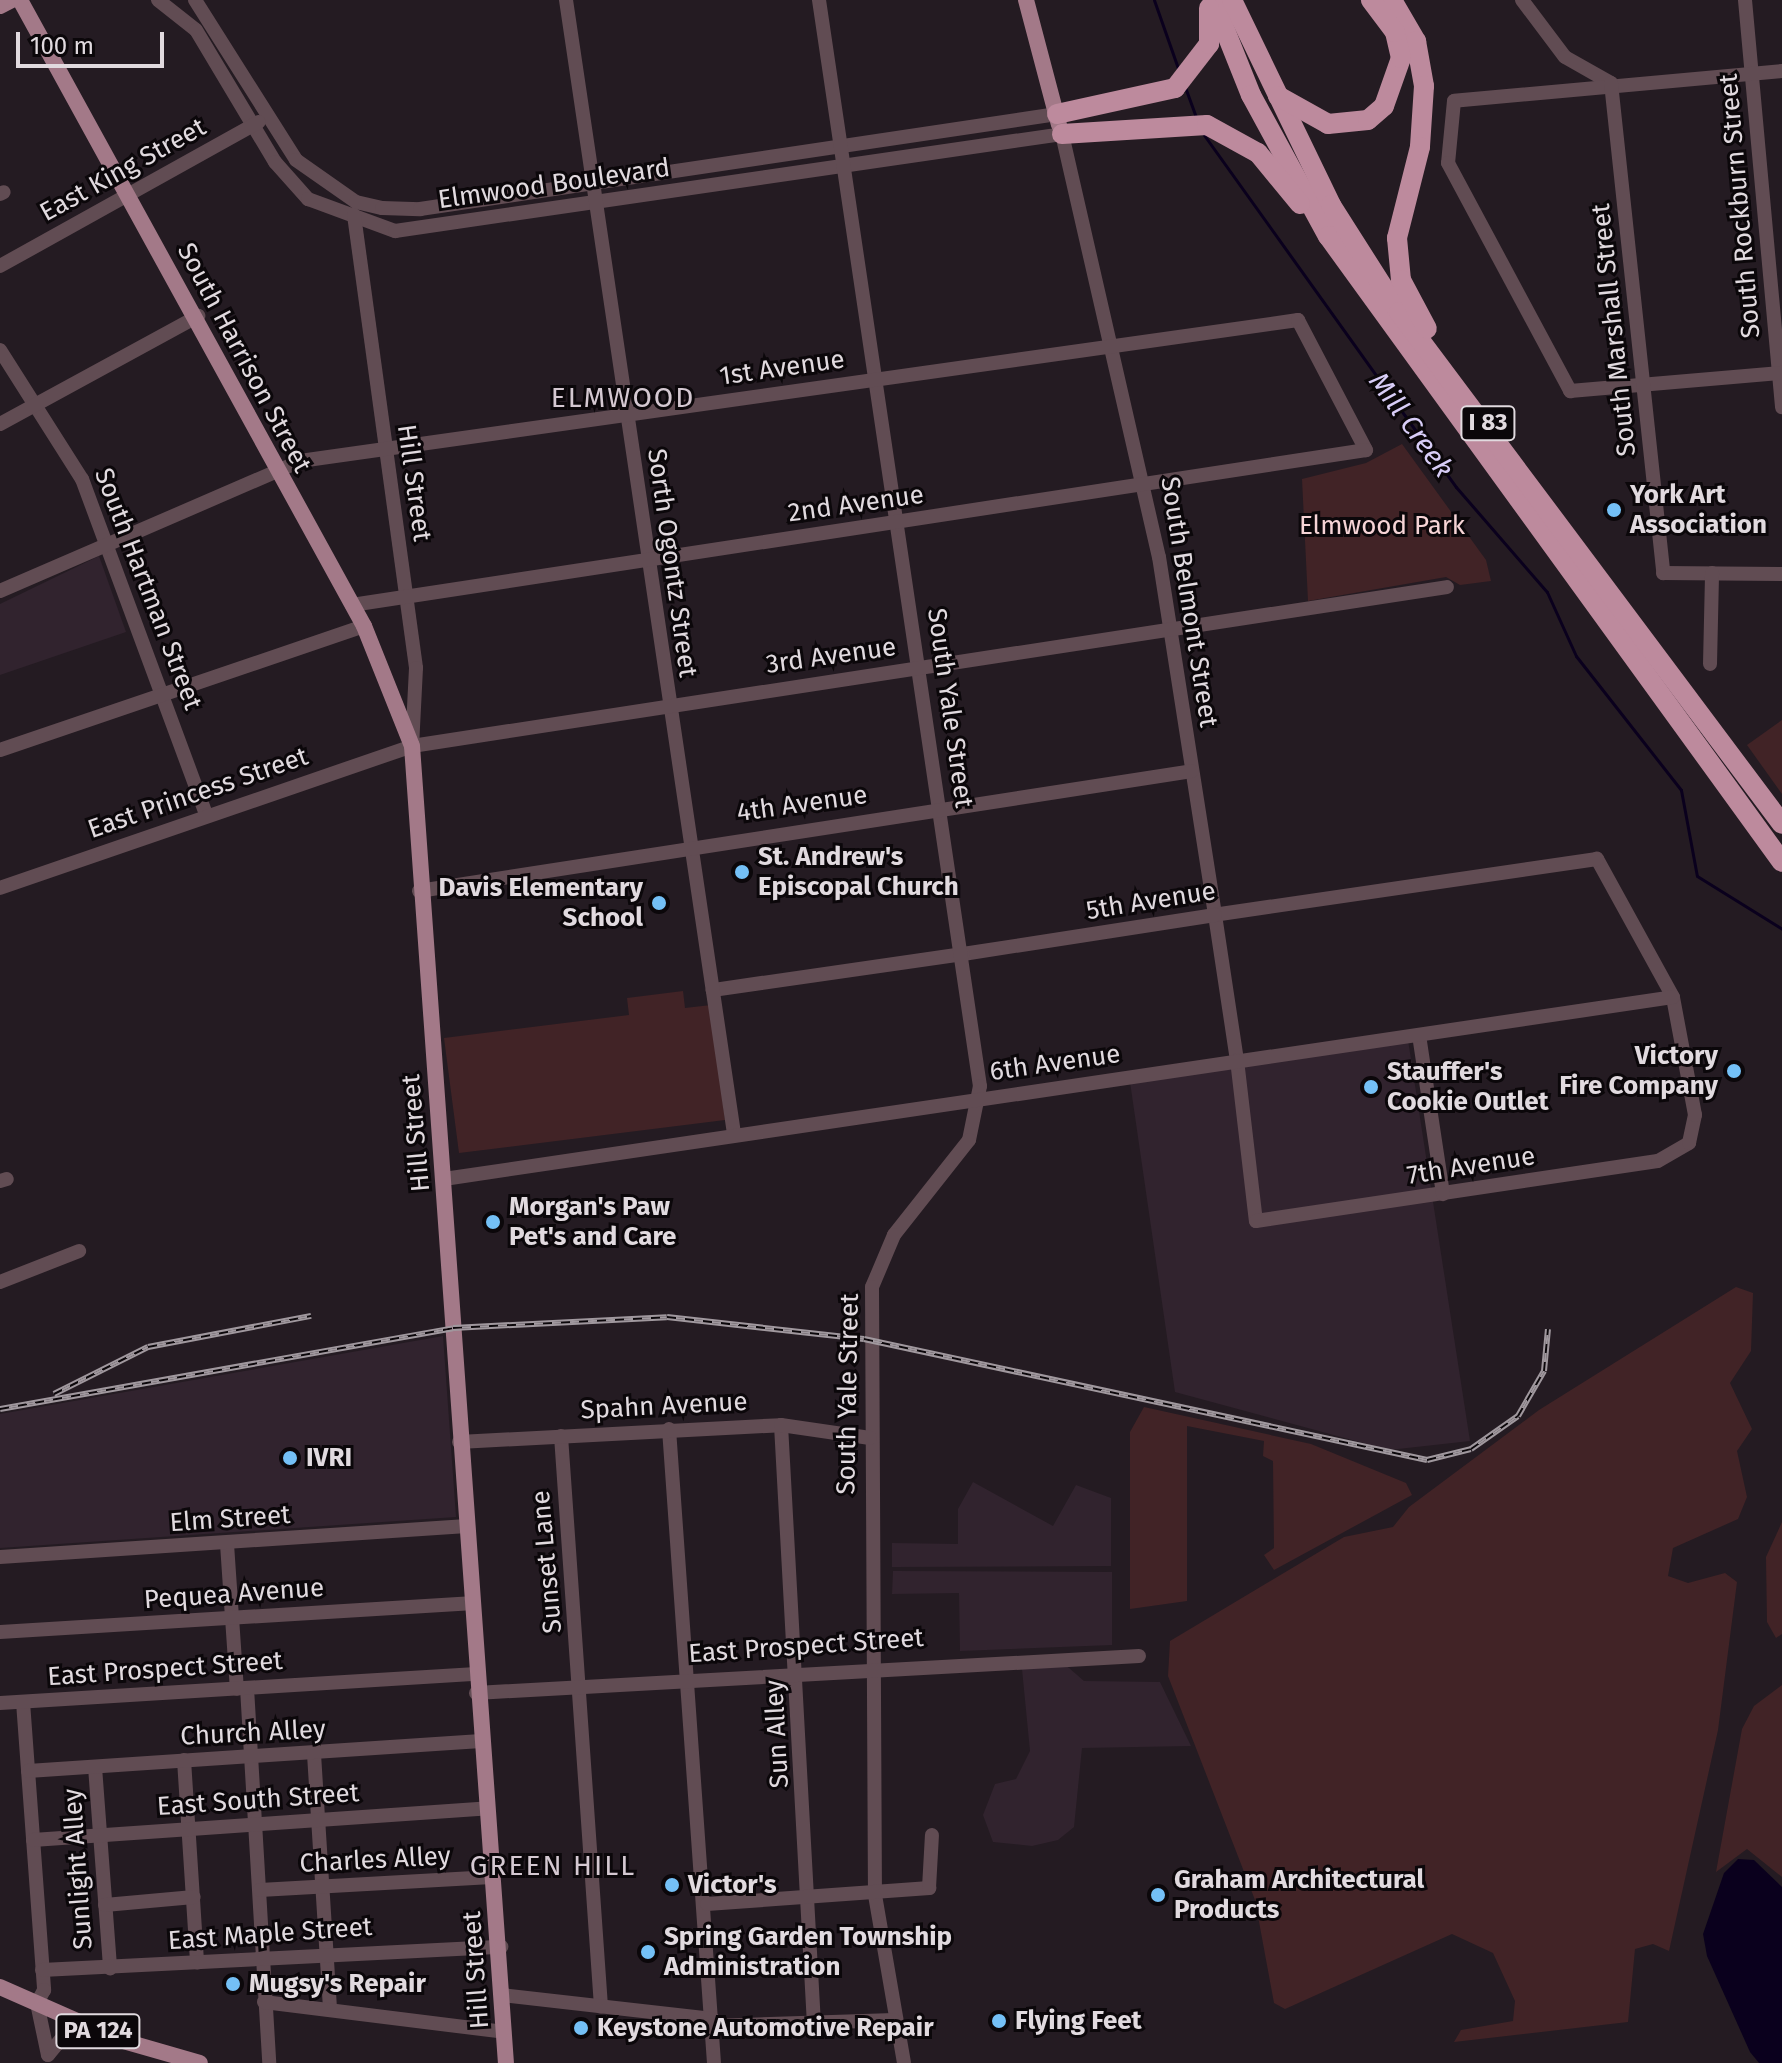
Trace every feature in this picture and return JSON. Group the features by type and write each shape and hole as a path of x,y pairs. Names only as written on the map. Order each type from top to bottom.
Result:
{"highway":[{"path":"1057,114 1163,94 1202,57 1212,20 1210,0"},
{"name":"I 83","path":"1210,0 1251,95 1343,257 1782,862"},
{"name":"I 83","path":"1232,0 1270,90 1399,312 1478,410 1782,824"},
{"path":"1270,90 1328,124 1368,120 1392,95 1401,58 1395,32 1371,0"},
{"path":"1392,0 1416,41 1424,86 1420,147 1400,210 1401,280 1478,410"},
{"path":"1062,134 1185,122 1230,135 1258,153 1343,257"}],"main road":[{"path":"0,6 12,0"},
{"name":"South Harrison Street","path":"20,0 198,316 274,466 364,626 412,746"},
{"name":"South Belmont Street","path":"1026,0 1062,134"},
{"name":"Hill Street","path":"412,746 419,891 444,1179 463,1526 485,1808 501,1947 506,2063"},
{"name":"PA 124","path":"0,1987 76,2021 200,2063"}],"street":[{"name":"Elmwood Boulevard","path":"158,0 196,30 252,126 308,199 354,221 395,231 1062,134"},
{"name":"Elmwood Boulevard","path":"195,0 296,160 356,202 420,209 1057,114"},
{"name":"Sorth Ogontz Street","path":"566,0 668,705 734,1133"},
{"name":"South Yale Street","path":"819,0 878,378 897,522 923,667 981,1099 958,1159 880,1259 872,1287 870,1666 875,1895 894,2020 904,2063"},
{"path":"1522,0 1565,57 1611,83"},
{"name":"South Rockburn Street","path":"1745,0 1782,407"},
{"path":"1780,373 1570,391 1448,163 1454,101 1611,83 1782,71"},
{"name":"South Marshall Street","path":"1611,83 1663,573 1712,573"},
{"name":"East King Street","path":"0,266 270,116"},
{"name":"South Belmont Street","path":"1062,134 1146,484 1237,1060 1256,1221"},
{"name":"Hill Street","path":"356,202 354,221 419,700 412,746"},
{"path":"0,424 198,316"},
{"name":"1st Avenue","path":"0,591 274,466 1113,343 1298,320 1366,450"},
{"name":"South Hartman Street","path":"0,350 82,479 110,543 206,814"},
{"name":"2nd Avenue","path":"352,605 1366,450"},
{"path":"1710,664 1712,573 1782,574"},
{"name":"3rd Avenue","path":"412,746 1170,627 1447,587"},
{"path":"0,750 161,692 364,626"},
{"name":"East Princess Street","path":"0,888 206,814 412,746"},
{"name":"4th Avenue","path":"419,891 691,844 941,810 1192,771"},
{"name":"5th Avenue","path":"713,990 1597,859 1673,997"},
{"name":"6th Avenue","path":"444,1179 734,1133 1673,997"},
{"name":"7th Avenue","path":"1256,1221 1658,1161 1689,1143 1695,1115 1673,997"},
{"path":"1419,1035 1443,1194"},
{"path":"0,1282 79,1251"},
{"name":"Spahn Avenue","path":"459,1442 781,1425 870,1438"},
{"name":"Sun Alley","path":"781,1425 810,1897 814,2024"},
{"path":"669,1429 707,1904 714,2063"},
{"name":"Sunset Lane","path":"561,1436 582,1683 601,2007"},
{"name":"Elm Street","path":"0,1557 463,1526"},
{"path":"227,1544 251,1758 269,2063"},
{"name":"Pequea Avenue","path":"0,1632 470,1603"},
{"name":"East Prospect Street","path":"476,1693 797,1670 1139,1656"},
{"name":"East Prospect Street","path":"0,1703 476,1674"},
{"path":"23,1702 42,1970 37,2003 48,2059"},
{"name":"Church Alley","path":"28,1771 481,1741"},
{"path":"314,1754 330,2008"},
{"path":"184,1760 197,1963"},
{"name":"Sunlight Alley","path":"95,1767 110,1968"},
{"name":"East South Street","path":"33,1840 485,1808"},
{"path":"707,1904 875,1895 929,1888 932,1835"},
{"name":"Charles Alley","path":"260,1890 492,1877"},
{"path":"105,1905 194,1897"},
{"name":"East Maple Street","path":"42,1970 327,1953 501,1947"},
{"path":"502,1995 713,2022 814,2024 894,2020"},
{"path":"264,2002 504,2032"},
{"path":"48,2059 76,2021"}],"shaded area":[{"path":"99,556 126,632 0,675 0,604"},
{"path":"1408,1040 1470,1441 1389,1450 1175,1392 1130,1082"},
{"path":"443,1336 456,1517 0,1548 0,1414"},
{"path":"973,1482 1053,1526 1076,1485 1111,1498 1111,1566 892,1567 892,1543 958,1544 958,1509"},
{"path":"893,1571 1112,1572 1112,1645 960,1651 959,1593 892,1594"},
{"path":"1061,1661 1084,1681 1160,1682 1191,1746 1082,1748 1074,1827 1058,1840 1032,1846 993,1842 983,1815 995,1784 1016,1779 1030,1751 1022,1669"},
{"path":"1738,1859 1754,1860 1782,1887 1782,2063 1759,2063 1750,2052 1707,1956 1703,1934 1724,1873"}],"green space":[{"name":"Elmwood Park","path":"1402,444 1486,560 1491,581 1460,585 1446,577 1308,601 1302,479 1366,463"},
{"path":"1782,720 1782,794 1747,745"},
{"path":"683,991 685,1008 711,1005 725,1120 459,1153 444,1038 629,1015 627,998"},
{"path":"1736,1287 1753,1293 1751,1351 1730,1383 1752,1429 1737,1451 1747,1497 1738,1519 1673,1548 1668,1576 1688,1583 1725,1573 1737,1582 1718,1730 1669,1951 1653,1944 1635,1949 1628,2022 1454,2042 1461,2030 1513,2021 1515,2001 1493,1953 1452,1934 1285,2009 1274,2003 1255,1900 1168,1676 1170,1641 1344,1537 1393,1527 1409,1507 1539,1410"},
{"path":"1144,1407 1311,1444 1406,1483 1412,1495 1274,1570 1264,1555 1274,1548 1273,1461 1263,1456 1264,1441 1187,1426 1187,1601 1130,1609 1130,1432"},
{"path":"1782,1522 1782,1634 1776,1638 1767,1622 1766,1557"},
{"path":"1782,1685 1782,1877 1747,1849 1716,1872 1742,1729 1754,1706"}],"waterway":[{"name":"Mill Creek","path":"1154,0 1178,68"},
{"name":"Mill Creek","path":"1185,87 1196,117"},
{"name":"Mill Creek","path":"1204,135 1456,487 1547,592 1576,656 1681,790 1697,876 1782,929"}],"railway":[{"path":"54,1394 148,1347 311,1316"},
{"path":"0,1409 453,1328 667,1317 864,1339 1427,1460 1471,1449 1518,1416 1544,1371 1548,1329"}],"place":[{"name":"York Art Association","path":"1614,510"},
{"name":"St. Andrew's Episcopal Church","path":"742,872"},
{"name":"Davis Elementary School","path":"659,903"},
{"name":"Victory Fire Company","path":"1734,1071"},
{"name":"Stauffer's Cookie Outlet","path":"1371,1087"},
{"name":"Morgan's Paw Pet's and Care","path":"493,1222"},
{"name":"IVRI","path":"290,1458"},
{"name":"Victor's","path":"672,1885"},
{"name":"Graham Architectural Products","path":"1158,1895"},
{"name":"Spring Garden Township Administration","path":"648,1952"},
{"name":"Mugsy's Repair","path":"233,1984"},
{"name":"Flying Feet","path":"999,2021"},
{"name":"Keystone Automotive Repair","path":"581,2028"}],"district":[{"name":"ELMWOOD","path":"623,398"},
{"name":"GREEN HILL","path":"553,1866"}]}
